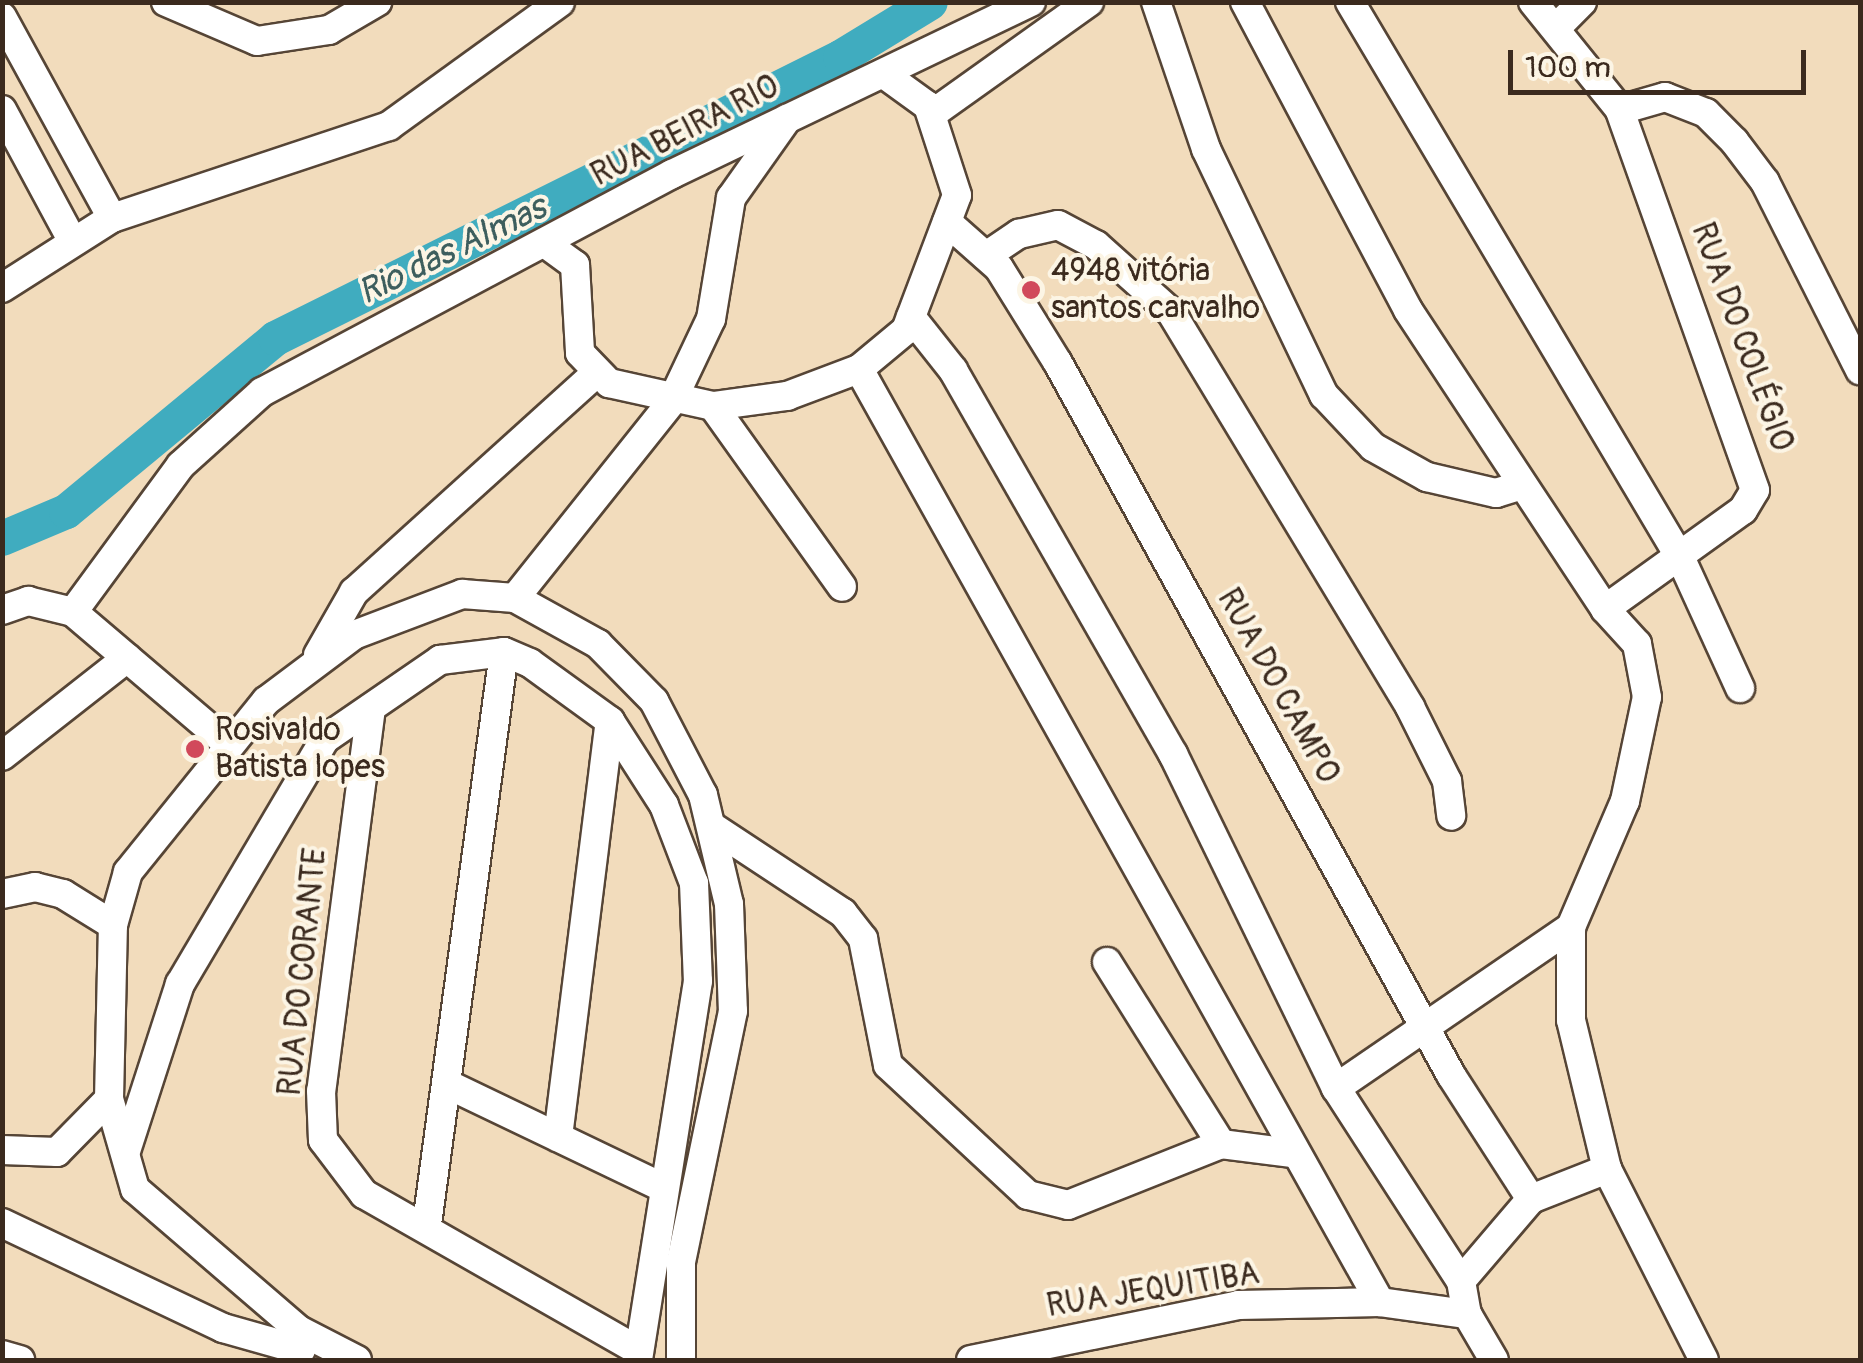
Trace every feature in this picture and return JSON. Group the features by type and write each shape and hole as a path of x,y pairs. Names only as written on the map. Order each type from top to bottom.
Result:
{"street":[{"path":"166,2 258,41 328,30 378,2"},
{"path":"2,288 112,218 389,126 560,2"},
{"name":"RUA BEIRA RIO","path":"72,612 218,425 321,358 788,118 888,77 1031,2"},
{"path":"932,114 1089,2"},
{"path":"1156,2 1206,149 1324,395 1373,447 1427,477 1496,493 1522,485"},
{"path":"1245,2 1334,183 1522,485 1605,609 1637,644 1647,697 1624,801 1571,927 1571,1020 1607,1169 1704,1360"},
{"path":"1350,2 1681,559 1740,688"},
{"name":"RUA DO COLÉGIO","path":"1534,2 1558,26 1620,110 1756,475 1751,502 1681,559 1605,609"},
{"path":"1558,26 1582,2"},
{"path":"2,17 112,218"},
{"path":"546,244 575,266 580,352 595,374 672,401 713,406 787,396 858,369 897,346 957,194 932,114 888,77"},
{"path":"1620,110 1665,97 1706,113 1734,141 1766,182 1860,370"},
{"path":"2,110 72,240"},
{"path":"515,598 672,401 712,319 731,198 788,118"},
{"name":"RUA DO CAMPO","path":"947,222 986,256 1058,363 1422,1024 1531,1199"},
{"path":"986,256 1019,234 1058,225 1096,245 1171,312 1410,707 1447,781 1451,816"},
{"path":"911,317 953,370 1174,754 1336,1088 1460,1281 1467,1314 1494,1360"},
{"path":"858,369 1292,1153 1380,1302"},
{"path":"302,1347 150,1210 124,1162 109,1099 113,924 128,872 228,744 318,656 354,592 595,374"},
{"path":"713,406 842,587"},
{"path":"318,656 423,604 462,594 515,598 598,644 654,701 710,826 735,948 733,1011 682,1262 681,1360"},
{"path":"2,610 28,601 72,612 228,744"},
{"path":"427,1224 449,1085 504,652"},
{"path":"124,1162 148,1066 198,950 300,771 342,720 371,708 440,660 504,652 610,721 664,805 694,883 698,981 660,1186 637,1355"},
{"path":"2,756 127,658"},
{"name":"RUA DO CORANTE","path":"371,708 322,1074 323,1140 364,1194 427,1224 637,1355"},
{"path":"558,1137 610,721"},
{"path":"710,826 843,913 863,939 888,1064 1014,1186 1068,1206 1221,1144 1292,1153"},
{"path":"2,894 35,887 63,894 113,924"},
{"path":"1336,1088 1422,1024 1571,927"},
{"path":"1107,962 1221,1144"},
{"path":"449,1085 660,1186"},
{"path":"2,1150 58,1152 109,1099"},
{"path":"1460,1281 1531,1199 1607,1169"},
{"path":"2,1224 223,1328 357,1360"},
{"name":"RUA JEQUITIBA","path":"971,1360 1238,1305 1380,1302 1467,1314"},
{"path":"2,1356 20,1360"}],"waterway":[{"name":"Rio das Almas","path":"2,538 66,511 275,338 840,57 930,2"}],"place":[{"name":"4948 vitória santos carvalho","path":"1031,290"},
{"name":"Rosivaldo Batista lopes","path":"195,749"}]}
